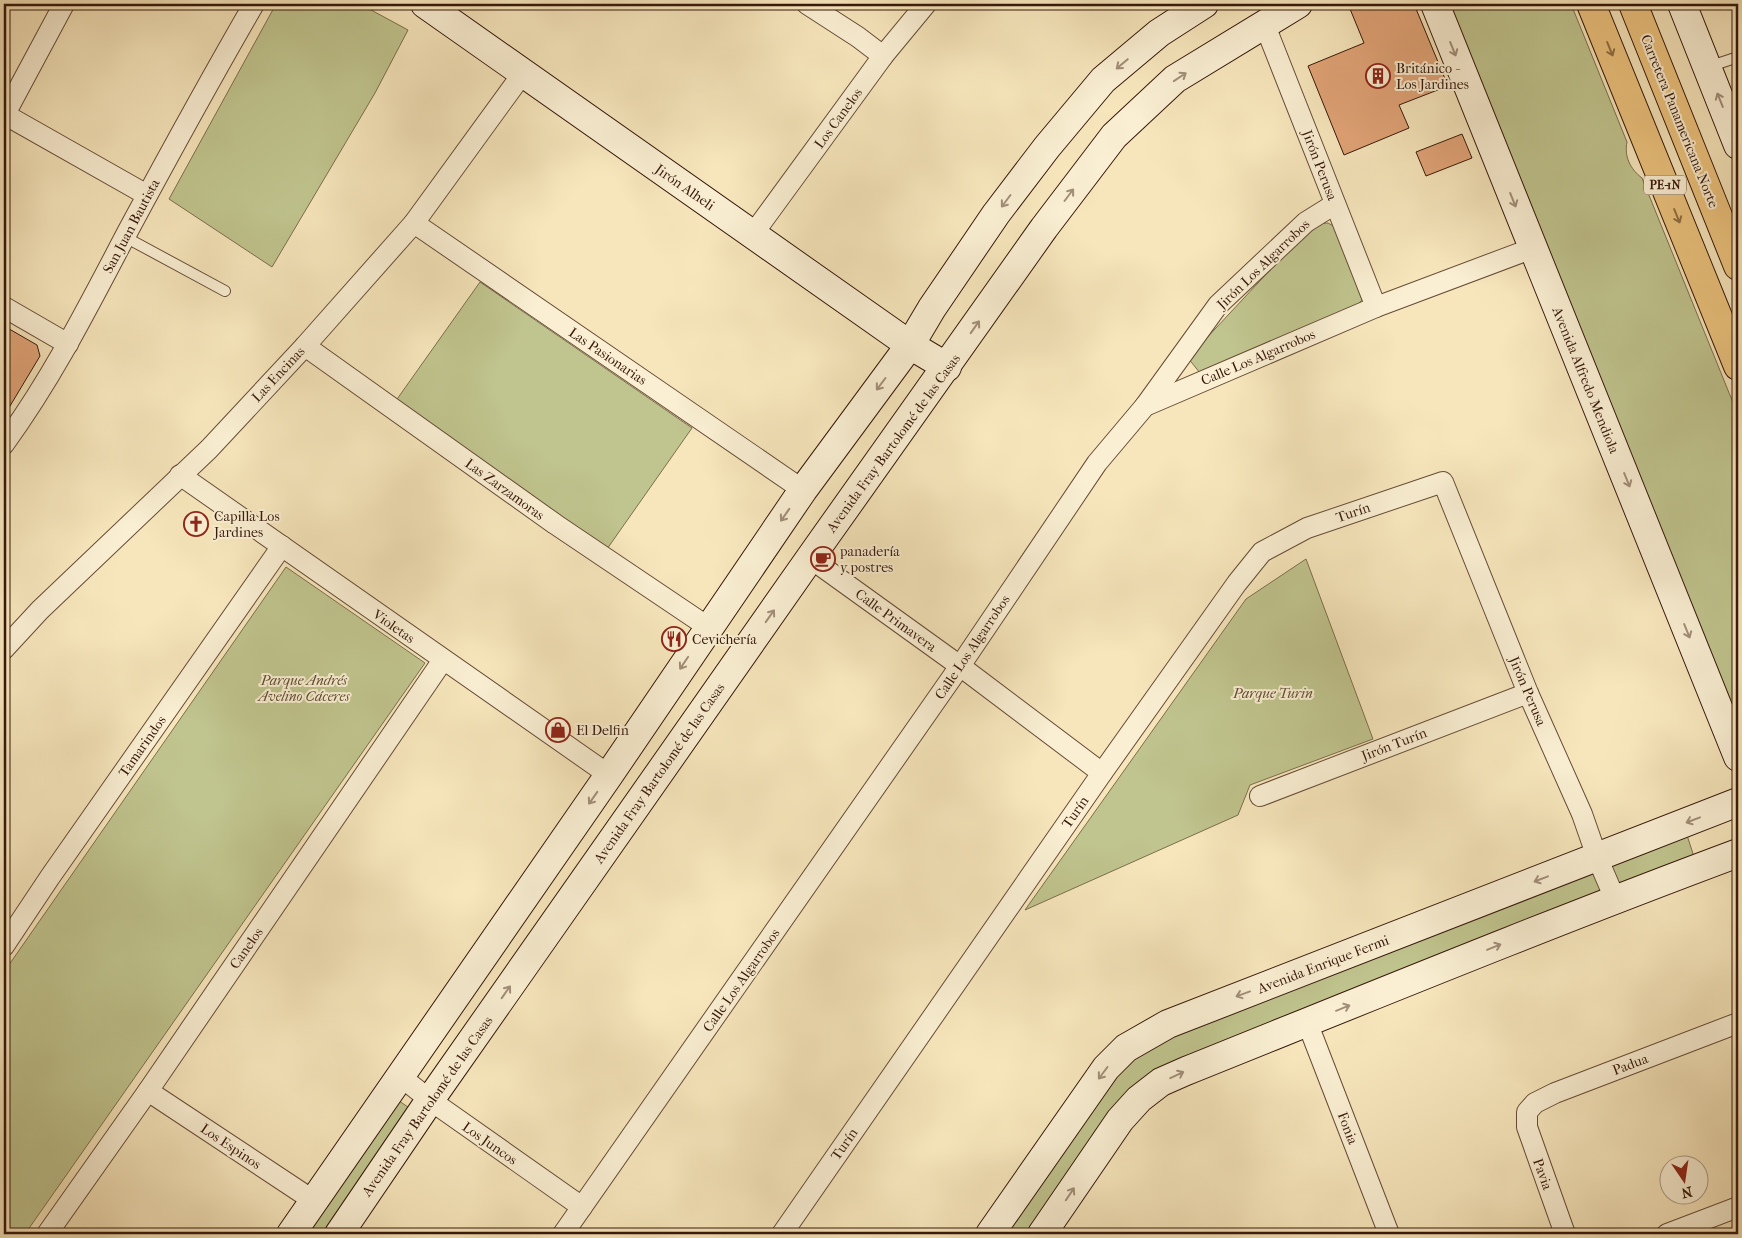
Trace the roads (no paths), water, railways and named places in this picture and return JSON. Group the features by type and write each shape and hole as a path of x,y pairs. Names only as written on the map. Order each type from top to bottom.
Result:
{"highway":[{"name":"PE-1N","path":"1591,4 1738,366"},
{"name":"Carretera Panamericana Norte","path":"1633,4 1738,266"}],"street":[{"path":"64,4 4,114 147,195"},
{"name":"San Juan Bautista","path":"4,444 30,408 68,344 147,195 254,4"},
{"name":"Jirón Alheli","path":"425,4 910,344 947,367"},
{"path":"807,4 884,56"},
{"name":"Los Canelos","path":"753,234 884,56 926,4"},
{"path":"291,1234 609,775 803,490 910,344 932,308 996,214 1047,147 1103,80 1159,33 1204,4"},
{"name":"Avenida Fray Bartolomé de las Casas","path":"339,1234 430,1100 810,558 1044,228 1114,136 1176,79 1264,23 1298,4"},
{"name":"Avenida Alfredo Mendiola","path":"1435,4 1738,757"},
{"path":"1686,5 1738,145"},
{"name":"Jirón Perusa","path":"1264,23 1376,307"},
{"name":"Las Encinas","path":"4,649 40,610 209,449 305,346 414,223 524,73"},
{"name":"Jirón Los Algarrobos","path":"1145,406 1218,305 1306,222 1335,204"},
{"name":"Las Pasionarias","path":"414,223 803,490"},
{"name":"Calle Los Algarrobos","path":"563,1234 960,666 1097,463 1145,406 1376,307 1533,248"},
{"path":"4,308 68,344"},
{"name":"Las Zarzamoras","path":"305,346 556,524 708,627"},
{"name":"Violetas","path":"180,475 609,775"},
{"name":"Jirón Perusa","path":"1443,482 1528,693 1582,814 1614,899"},
{"name":"Turín","path":"782,1234 1102,773 1237,583 1262,552 1307,528 1443,482"},
{"name":"Tamarindos","path":"4,946 282,546"},
{"name":"Calle Primavera","path":"810,558 960,666 1102,773"},
{"name":"Canelos","path":"46,1234 148,1091 443,660"},
{"name":"Jirón Turín","path":"1260,796 1528,693"},
{"name":"Avenida Enrique Fermi","path":"990,1234 1106,1068 1126,1048 1168,1024 1216,1004 1738,802"},
{"path":"1042,1234 1120,1120 1139,1099 1161,1082 1614,899 1738,853"},
{"name":"Fonia","path":"1307,1022 1390,1234"},
{"name":"Padua","path":"1526,1112 1535,1103 1555,1093 1738,1023"},
{"name":"Los Juncos","path":"400,1076 430,1100 582,1207"},
{"name":"Los Espinos","path":"148,1091 314,1201"},
{"name":"Pavia","path":"1526,1112 1527,1127 1565,1234"},
{"path":"1667,1234 1738,1207"}],"lane":[{"path":"1708,68 1738,57"},
{"path":"125,237 225,291"}],"place":[{"name":"Británico - Los Jardines","path":"1378,76"},
{"name":"Capilla Los Jardines","path":"196,524"},
{"name":"panadería y postres","path":"823,559"},
{"name":"Cevichería","path":"674,639"},
{"name":"El Delfin","path":"558,730"}],"park label":[{"name":"Parque Andrés Avelino Cáceres","path":"304,688"},
{"name":"Parque Turin","path":"1273,693"}]}
